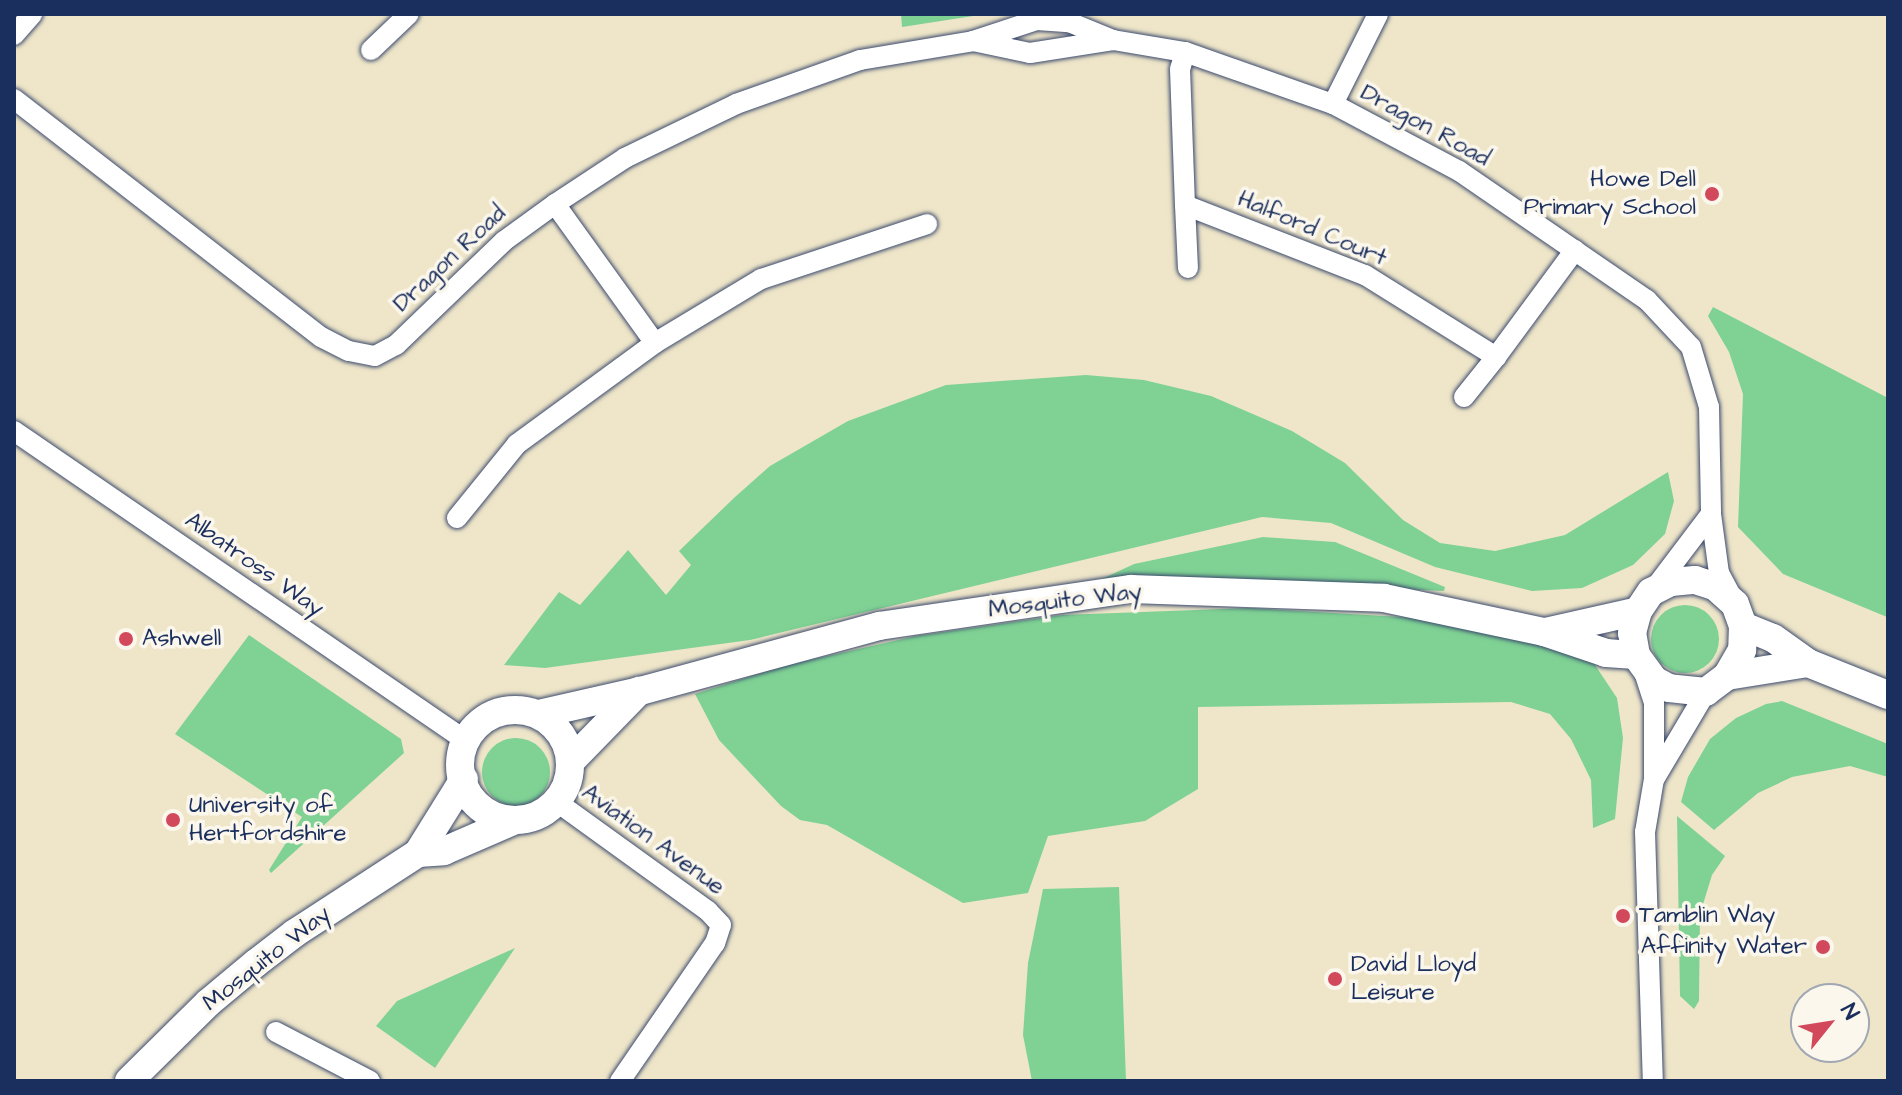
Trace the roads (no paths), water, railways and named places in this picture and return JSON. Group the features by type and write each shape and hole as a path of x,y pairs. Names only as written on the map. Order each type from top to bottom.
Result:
{"street":[{"path":"14,35 32,14"},
{"path":"371,50 409,14"},
{"path":"1333,104 1378,14"},
{"name":"Dragon Road","path":"14,99 321,337 362,354 375,356 396,345 504,241 555,204 625,158 736,104 860,60 973,41 1037,20 1069,22 1113,40 1185,52 1333,104 1459,171 1647,300 1691,347 1709,407 1711,514 1719,573 1739,615"},
{"name":"Dragon Road","path":"973,41 1030,53 1113,40"},
{"path":"1185,52 1180,69 1188,268"},
{"path":"555,204 655,343"},
{"name":"Halford Court","path":"1185,205 1365,275 1496,357"},
{"path":"457,518 517,444 655,343 761,279 927,224"},
{"path":"1464,397 1575,250"},
{"name":"Albatross Way","path":"14,431 465,740"},
{"path":"1653,1081 1645,832 1654,779 1654,703 1632,633 1645,601 1711,514"},
{"path":"1645,601 1671,582 1695,580 1716,587 1739,615 1808,663 1888,695"},
{"name":"Mosquito Way","path":"539,714 640,691 879,626 1131,589 1384,598 1544,632 1639,662"},
{"name":"Mosquito Way","path":"1544,632 1645,601"},
{"path":"1654,779 1742,650 1739,615"},
{"path":"1639,662 1669,688 1716,684 1808,663"},
{"path":"571,761 560,731 539,714 516,709 496,712 480,721 465,740 459,769 473,801 491,815 513,821 538,816 564,793 571,761 640,691"},
{"name":"Mosquito Way","path":"129,1081 198,1012 256,963 295,933 418,853 464,779"},
{"name":"Aviation Avenue","path":"557,802 708,911 721,925 715,943 620,1081"},
{"name":"Mosquito Way","path":"418,853 444,851 513,821"},
{"path":"276,1032 370,1081"}],"place":[{"name":"Howe Dell Primary School","path":"1712,194"},
{"name":"Ashwell","path":"126,639"},
{"name":"University of Hertfordshire","path":"173,820"},
{"name":"Tamblin Way","path":"1623,916"},
{"name":"Affinity Water","path":"1823,947"},
{"name":"David Lloyd Leisure","path":"1335,979"}]}
